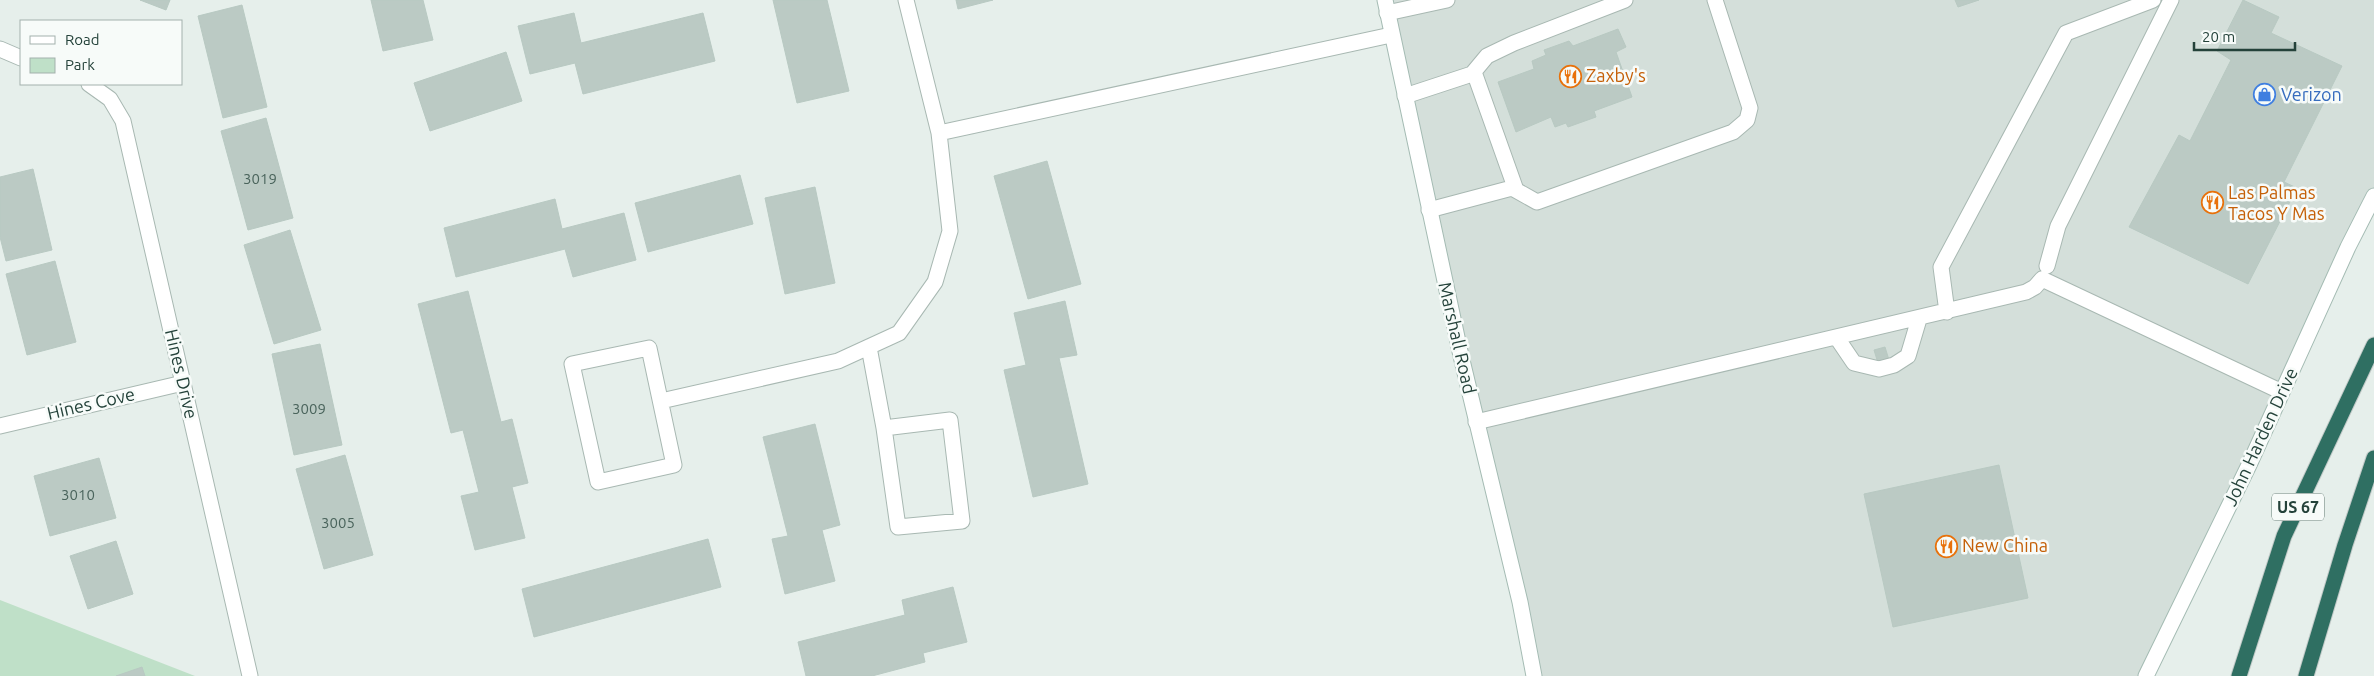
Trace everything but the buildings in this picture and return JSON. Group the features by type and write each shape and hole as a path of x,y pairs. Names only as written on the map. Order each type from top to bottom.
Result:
{"highway":[{"name":"US 67","path":"2240,676 2284,536 2374,345"},
{"path":"2306,676 2374,458"},
{"path":"2345,546 2374,491"}],"main road":[{"path":"661,401 838,361 899,333 935,282 950,232 939,133 906,0"},
{"path":"1386,7 1447,0"},
{"path":"1404,96 1472,74 1487,56 1505,47 1625,0"},
{"path":"1429,210 1512,188 1537,202 1733,132 1747,120 1750,108 1715,0"},
{"path":"1948,312 1940,267 2066,33 2153,0"},
{"path":"2047,266 2058,226 2171,0"},
{"name":"Marshall Road","path":"1386,7 1476,422 1520,602 1534,676"},
{"path":"939,133 1391,34"},
{"path":"0,49 20,58"},
{"path":"1474,72 1516,190"},
{"name":"Hines Drive","path":"90,85 110,99 123,121 250,676"},
{"name":"John Harden Drive","path":"2146,676 2374,197"},
{"path":"1476,422 1948,312 2026,292 2035,287 2042,279 2282,392"},
{"path":"1836,338 1854,363 1879,369 1894,365 1908,356 1919,319"},
{"path":"869,347 884,428 898,527 962,521 950,420 884,428"},
{"path":"649,348 661,401 674,465 598,482 572,364 649,348"},
{"name":"Hines Cove","path":"0,426 183,383"}],"shaded area":[{"path":"1385,0 2374,0 2374,196 2146,676 1537,676"}],"green space":[{"path":"0,600 195,676 0,676"}],"place":[{"name":"Zaxby's","path":"1570,76"},
{"name":"Verizon","path":"2265,95"},
{"name":"Las Palmas Tacos Y Mas","path":"2212,203"},
{"name":"New China","path":"1946,546"}]}
